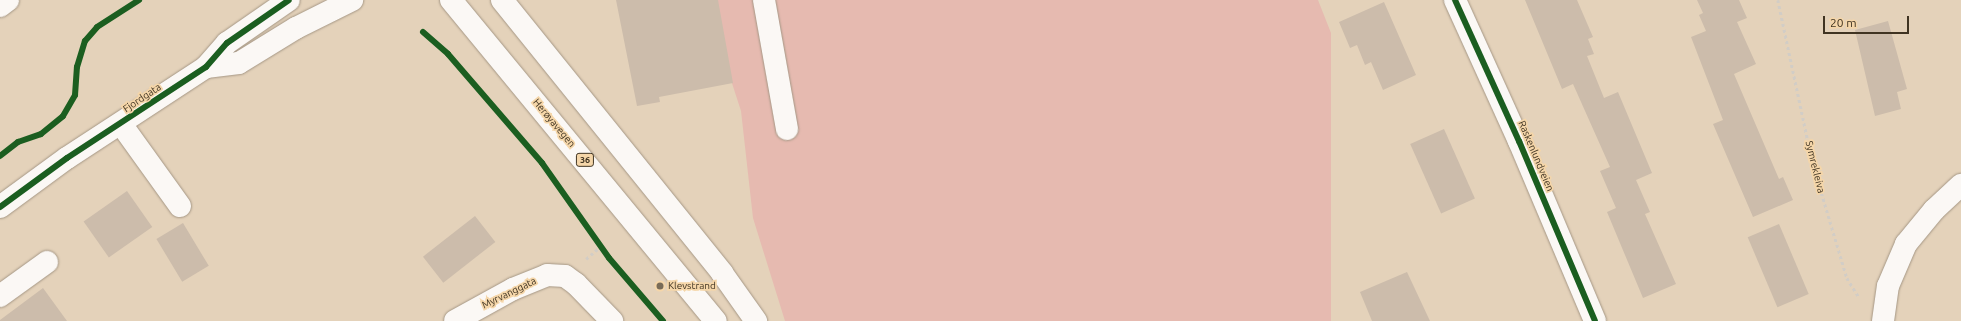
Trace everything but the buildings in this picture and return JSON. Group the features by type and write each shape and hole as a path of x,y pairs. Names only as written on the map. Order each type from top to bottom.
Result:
{"main road":[{"path":"0,6 8,0"},
{"name":"Fjordgata","path":"0,207 206,67 227,43 290,0"},
{"name":"Fjordgata","path":"206,67 239,63 296,28 352,0"},
{"name":"Herøyavegen","path":"451,0 716,321"},
{"path":"502,0 722,273 756,321"},
{"path":"764,0 787,129"},
{"name":"Raskenlundveien","path":"1455,0 1595,321"},
{"path":"121,124 180,206"},
{"path":"1882,320 1888,286 1906,244 1934,210 1961,185"},
{"path":"0,296 47,262"},
{"name":"Myrvanggata","path":"456,321 520,286 547,275 565,276 576,284 612,321"}],"path":[{"path":"597,242 604,253"}],"shaded area":[{"path":"705,0 1318,0 1331,33 1331,321 785,321 753,218 741,111"}],"cycle path":[{"path":"0,156 18,142 41,134 63,116 75,95 77,67 85,41 97,27 139,0"},
{"path":"0,207 67,158 206,67 227,43 289,0"},
{"path":"1455,0 1519,141 1595,321"},
{"path":"423,32 448,54 542,163 609,258 663,321"}],"place":[{"name":"Klevstrand","path":"660,286"}]}
